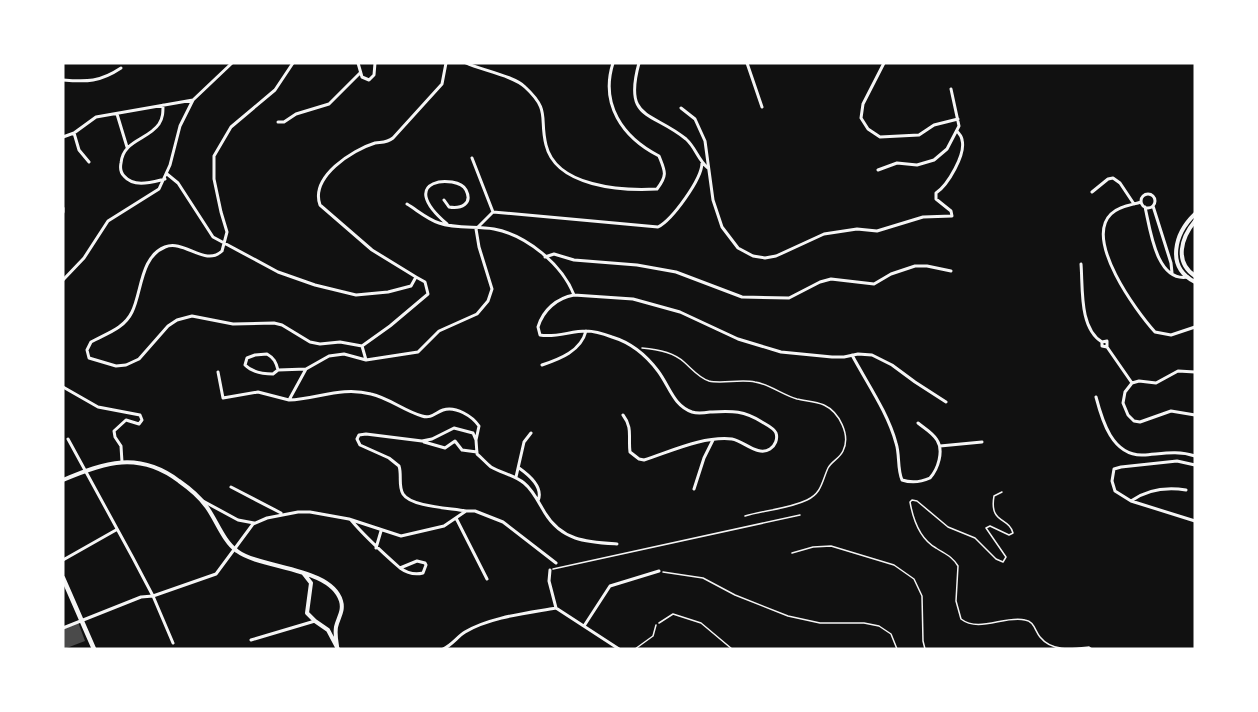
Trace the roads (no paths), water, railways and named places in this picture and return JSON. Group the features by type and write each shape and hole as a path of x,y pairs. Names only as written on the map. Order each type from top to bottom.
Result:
{"main road":[{"path":"63,578 94,649"}],"street":[{"path":"63,280 84,258 108,221 159,189 165,179 180,126 193,100 232,63"},
{"path":"293,63 275,90 231,127 214,156 214,179 227,232 222,251 214,256 196,253 182,246 165,246 149,261 131,314 112,332 91,342 87,350 88,358 116,366 126,365 140,358 168,326 177,320 192,316 233,324 274,322 310,342 320,344 340,342 362,346 429,294 425,282 372,250 320,205 317,197 330,170 367,147 388,142 393,138 442,84 446,63"},
{"path":"358,63 362,77 369,80 374,75 375,63"},
{"path":"466,63 516,80 536,98 543,111 546,147 550,157 562,170 590,184 657,189 664,180 664,170 659,156 645,149 631,137 614,111 608,91 613,63"},
{"path":"639,63 634,91 638,104 653,120 680,134 688,141 709,170"},
{"path":"747,63 762,107"},
{"path":"884,63 863,104 861,118 868,129 880,137 919,135 934,125 958,119"},
{"path":"63,80 97,80 120,68"},
{"path":"278,122 284,122 296,114 329,104 360,73"},
{"path":"878,170 897,164 917,165 934,159 947,149 959,126 951,89"},
{"path":"63,137 74,133 96,117 193,100"},
{"path":"163,105 163,114 158,126 127,147 121,156 120,167 122,174 128,180 146,183 165,179"},
{"path":"681,108 698,123 708,155 713,200 722,227 738,248 759,258 788,252 824,234 857,229 877,231 923,217 952,216 951,210 936,199 936,193 941,190 961,156 963,140 957,131"},
{"path":"117,114 127,147"},
{"path":"74,133 79,150 88,162"},
{"path":"472,158 493,212"},
{"path":"493,212 658,227 669,220 687,194 701,172 702,163"},
{"path":"166,174 178,183 213,237 278,272 315,285 356,295 388,292 411,286 416,277"},
{"path":"1092,192 1113,177 1120,183 1134,204"},
{"path":"444,200 449,207 461,208 467,201 466,190 462,185 450,181 426,188 428,206 448,226"},
{"path":"1172,273 1153,206 1155,201 1150,194 1143,196 1142,202 1154,248 1163,266 1172,273 1179,277 1195,282"},
{"path":"1142,202 1112,212 1104,229 1106,250 1116,274 1132,302 1155,332 1171,335 1195,327"},
{"path":"407,204 436,222 448,226 493,229 523,241 545,257 565,278 574,295"},
{"path":"1145,207 1153,206"},
{"path":"476,229 493,212"},
{"path":"1187,278 1179,267 1175,251 1182,230 1195,214"},
{"path":"1187,278 1194,276 1184,264 1181,249 1195,221"},
{"path":"278,370 273,357 267,354 250,356 245,362 248,368 273,374 278,370 306,369 329,356 344,354 366,360 418,352 439,331 477,314 488,301 492,289 476,229"},
{"path":"545,257 554,254 574,260 637,265 676,272 742,297 753,298 789,298 820,282 831,279 874,284 891,274 915,266 951,271"},
{"path":"1081,264 1086,314 1092,333 1102,342 1102,346 1107,346 1132,382"},
{"path":"623,415 631,430 630,452 639,459 645,460 688,445 713,440 735,440 764,452 776,442 777,436 774,430 750,415 736,411 696,414 687,410 677,403 659,372 638,348 611,336 585,331 544,336 539,332 538,327 546,313 559,299 574,295 633,299 673,310 698,319 738,339 781,352 832,357 863,354 881,358 946,402"},
{"path":"542,365 557,360 579,346 584,339 585,331"},
{"path":"362,346 366,360"},
{"path":"852,355 873,391 896,442 898,470 902,480 920,481 930,478 938,466 940,446 935,436 918,423"},
{"path":"289,400 306,369"},
{"path":"1195,372 1178,371 1156,382 1132,382 1125,392 1123,403 1128,415 1134,420 1143,421 1171,411 1195,415"},
{"path":"218,372 223,398 258,392 289,400 340,391 357,391 385,399 423,417 434,416 444,410 461,412 476,421 479,426 476,440 477,452 491,467 516,477 526,484 549,520 561,532 594,543 617,544"},
{"path":"63,387 98,407 140,416 142,421 140,424 126,420 114,430 115,437 121,445 122,462"},
{"path":"1096,397 1104,426 1125,451 1137,455 1173,452 1195,456"},
{"path":"422,441 432,440 454,428 473,433 476,440"},
{"path":"516,477 524,442 531,433"},
{"path":"477,452 462,450 455,441 445,448 422,441 366,434 359,435 357,439 360,445 389,458 399,466 402,493 407,498 421,504 481,513 503,522 556,562"},
{"path":"68,439 153,596 172,643"},
{"path":"694,489 713,440"},
{"path":"940,446 982,442"},
{"path":"1195,465 1177,461 1113,468 1112,481 1115,491 1131,501 1195,521"},
{"path":"63,480 104,465 122,462 141,463 156,467 180,482 201,500 240,521 255,523 283,514 310,512 349,519 401,536 444,526 466,511"},
{"path":"519,468 531,477 539,490 538,501"},
{"path":"231,487 283,514"},
{"path":"1131,501 1155,490 1172,488 1186,490"},
{"path":"201,500 235,550 303,573 327,584 337,593 341,600 341,615 336,628 337,647"},
{"path":"456,518 487,579"},
{"path":"349,519 376,548 400,568 409,573 419,574 426,569 426,565 417,561 400,568"},
{"path":"63,628 141,597 153,596 216,574 255,523"},
{"path":"63,560 117,529"},
{"path":"376,548 381,531"},
{"path":"550,570 549,581 556,608 619,649"},
{"path":"584,626 610,586 659,571"},
{"path":"303,573 311,583 306,606 307,613 328,630 337,647"},
{"path":"443,649 466,632 497,620 556,608"},
{"path":"251,640 315,621"}],"lane":[{"path":"1002,492 994,496 993,508 997,517 1012,528 1013,534 991,526 987,526 986,529 1006,557 1004,562 996,559 978,541 948,527 917,501 910,502 918,529 924,538 934,547 948,554 958,566 956,601 960,618 966,622 979,624 1010,619 1027,620 1032,623 1040,637 1051,646 1074,649 1090,647 1092,649"},
{"path":"635,649 653,636 656,625"}]}
